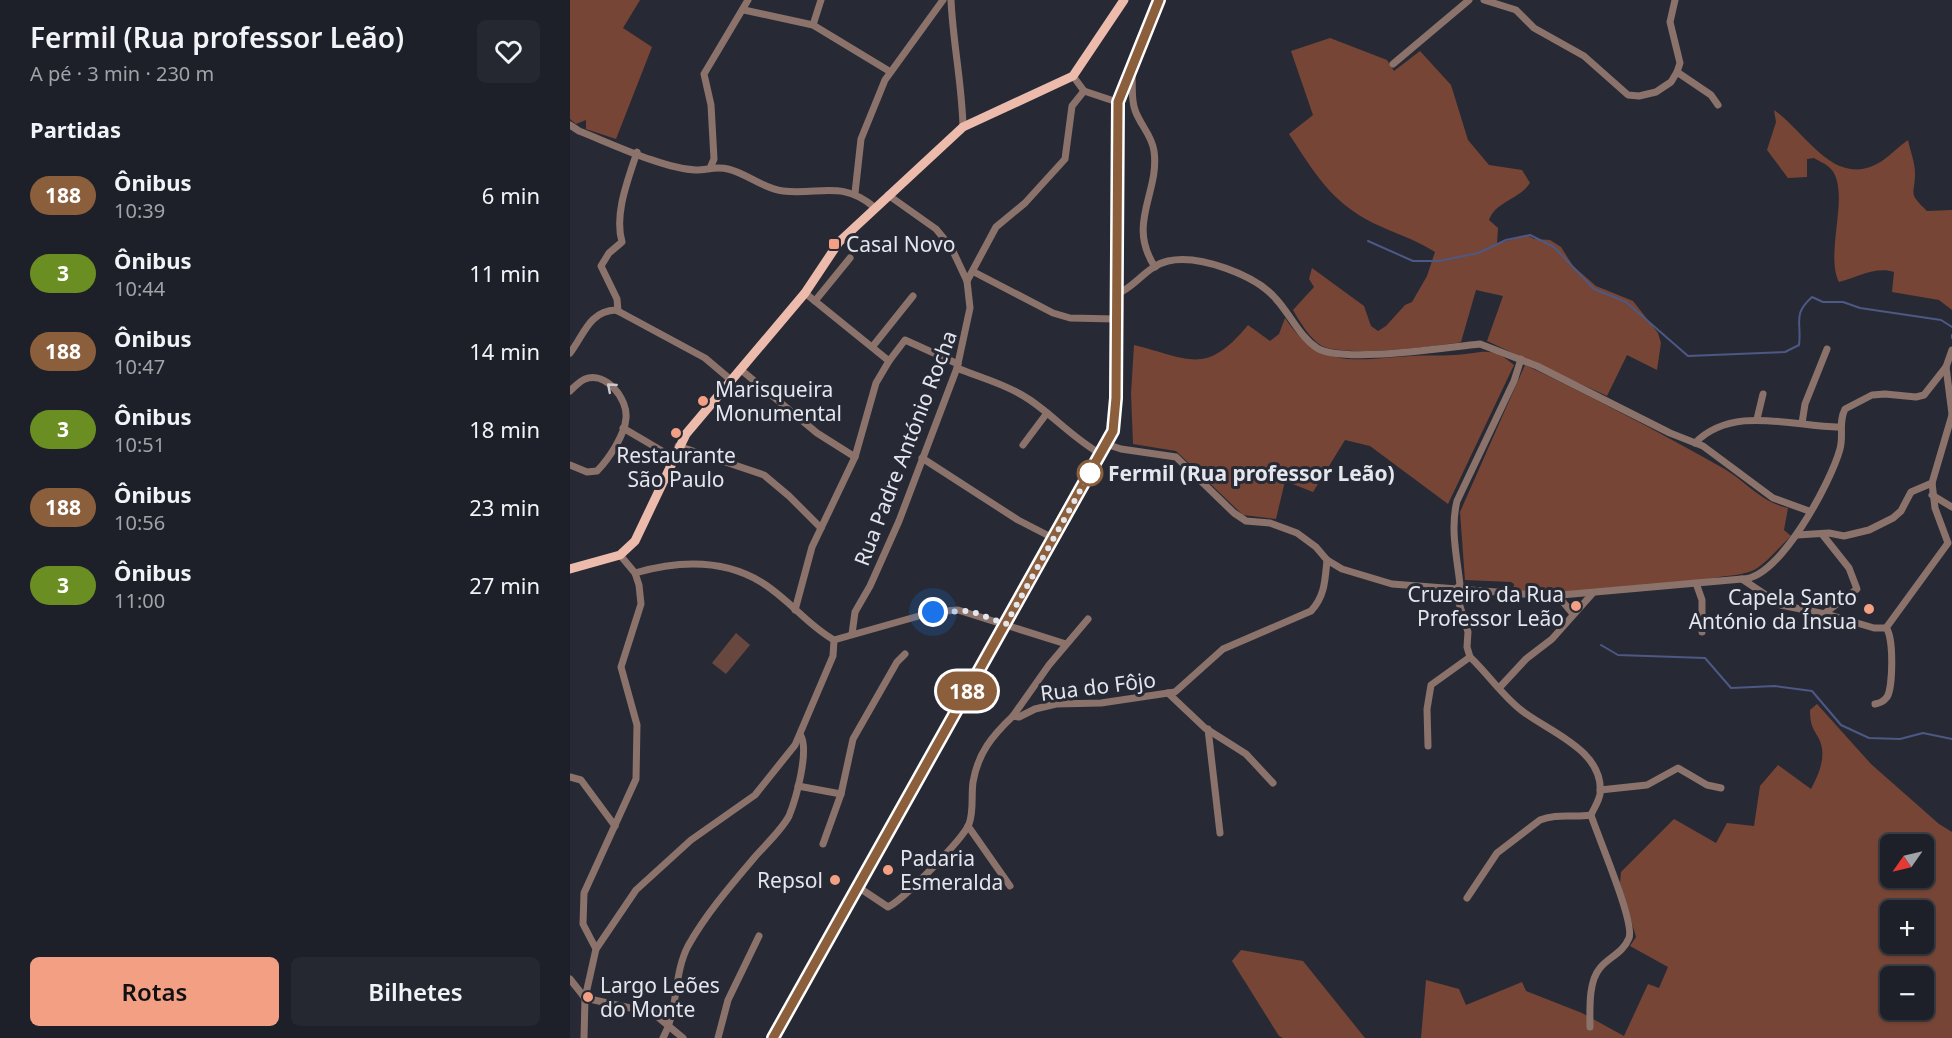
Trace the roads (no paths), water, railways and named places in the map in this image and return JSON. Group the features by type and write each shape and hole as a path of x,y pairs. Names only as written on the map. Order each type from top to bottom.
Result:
{"main road":[{"path":"570,569 620,555 636,541 664,485 678,446 730,380 805,293 839,242 874,207 963,127 1073,76 1124,0"},
{"path":"773,1038 1106,444 1116,417 1118,102 1130,67 1159,0"}],"street":[{"path":"711,166 714,159 711,105 704,74 748,0"},
{"path":"813,25 821,0"},
{"path":"855,193 861,140 889,71 943,0"},
{"path":"951,0 953,33 962,89 963,127"},
{"path":"1393,64 1469,0"},
{"path":"1484,0 1516,9 1533,28 1584,56 1628,95 1640,96 1656,92 1671,82 1677,72 1680,63 1670,22 1676,0"},
{"path":"744,10 813,25 889,71"},
{"path":"1130,67 1136,112 1149,134 1155,153 1142,230 1146,249 1155,267"},
{"path":"1677,72 1711,95 1718,105"},
{"path":"1073,76 1084,92 1118,102"},
{"path":"967,281 974,272 996,227 1025,202 1065,159 1072,106 1084,92"},
{"path":"570,125 579,131 661,162 697,170 711,166 729,169 781,191 829,190 855,193 874,207"},
{"path":"618,311 617,299 601,266 609,253 622,242 619,231 620,216 636,152"},
{"name":"Rua Padre António Rocha","path":"852,634 855,612 870,586 899,521 957,366 970,308 967,281 951,247 936,229 888,195"},
{"path":"815,302 850,258"},
{"path":"1115,295 1130,290 1144,274 1168,261 1194,262 1222,267 1251,278 1275,297 1305,336 1318,348 1341,354 1408,352 1480,344 1521,359 1695,443 1740,472 1773,498 1809,511"},
{"path":"974,272 1053,313 1070,318 1115,319"},
{"path":"805,293 889,361"},
{"path":"873,346 913,296"},
{"path":"570,353 599,313 618,311 705,358 730,380"},
{"path":"795,610 812,547 855,457 876,383 905,340 957,366 1013,389 1047,413 1083,444 1101,454"},
{"path":"1802,423 1805,404 1827,349"},
{"path":"1106,444 1121,449 1176,457 1234,513 1246,521 1270,523 1297,533 1327,560 1356,575 1392,584 1558,596 1753,579 1797,535 1818,499 1836,459 1842,435 1839,427 1845,409 1856,401 1885,394 1916,398 1924,395 1946,367 1951,353"},
{"path":"1455,590 1460,585 1453,516 1457,501 1514,381 1521,359"},
{"path":"1886,628 1950,545 1932,495 1932,483 1952,415 1946,367"},
{"path":"740,369 817,433 855,457"},
{"path":"570,391 586,379 602,380 616,389 626,407 626,420 623,428 604,464 597,471 587,472 570,465"},
{"path":"1757,419 1763,394"},
{"path":"1023,445 1047,413"},
{"path":"1695,443 1705,434 1723,427 1757,419 1839,427"},
{"path":"623,428 674,458"},
{"path":"678,446 764,475 789,495 821,528"},
{"path":"922,458 1018,520 1053,538"},
{"path":"1797,535 1844,536 1883,524 1901,511 1911,492 1932,483"},
{"path":"1932,495 1952,507"},
{"path":"1819,614 1828,613 1857,588 1850,568 1822,534"},
{"path":"596,949 583,924 581,909 584,893 636,779 637,725 621,667 641,604 635,573 620,555"},
{"name":"Rua do Fôjo","path":"968,826 973,782 980,759 987,742 1013,716 1019,717 1035,709 1056,704 1101,703 1168,693 1182,686 1223,649 1311,611 1320,602 1327,560"},
{"path":"635,573 657,567 695,562 734,571 761,582 820,632 834,640 933,612 958,609 1066,644"},
{"path":"1742,579 1781,605 1874,628 1886,628 1890,632 1892,659 1890,685 1888,695 1883,702 1875,704"},
{"path":"1696,583 1702,600 1702,632"},
{"path":"1455,590 1468,632 1467,648 1470,657 1523,712 1543,723 1584,754 1592,763 1600,790 1591,815 1617,886 1629,927 1629,938 1621,951 1599,968 1590,1002 1590,1027"},
{"path":"1500,687 1526,659 1552,639 1592,594"},
{"path":"1558,596 1574,614"},
{"path":"1013,716 1016,708 1088,619"},
{"path":"584,1038 585,998 596,949 636,890 691,840 755,795 801,736 833,656 834,640"},
{"path":"823,844 841,794 853,739 897,662 905,654"},
{"path":"1428,746 1427,709 1431,685 1470,657"},
{"path":"1168,693 1208,729 1246,754 1273,783"},
{"path":"1208,729 1220,833"},
{"path":"663,1038 670,1026 681,966 688,946 727,890 789,816 798,786 805,745 801,736"},
{"path":"1600,790 1647,785 1678,768 1707,785 1721,788"},
{"path":"570,777 581,780 615,826"},
{"path":"798,786 841,794"},
{"path":"1467,898 1497,853 1534,823 1548,816 1570,818 1591,815"},
{"path":"858,887 888,907 894,904 928,873 968,826 1010,886"},
{"path":"718,1038 728,1000 759,936"},
{"path":"570,979 585,998 653,1013 682,1038"}],"waterway":[{"path":"1368,241 1413,261 1439,261 1478,253 1506,240 1530,235 1554,247 1594,289 1626,302 1688,356 1785,352 1799,345 1800,314 1812,297 1823,302 1843,302 1860,308 1941,320 1952,327"},
{"path":"1601,645 1618,655 1705,658 1731,688 1775,686 1812,691 1841,725 1869,738 1900,739 1923,733 1952,739"}],"place":[{"name":"Casal Novo","path":"834,244"},
{"name":"Marisqueira Monumental","path":"703,401"},
{"name":"Restaurante São Paulo","path":"676,433"},
{"name":"Fermil (Rua professor Leão)","path":"1090,473"},
{"name":"Cruzeiro da Rua Professor Leão","path":"1576,606"},
{"name":"Capela Santo António da Ínsua","path":"1869,609"},
{"name":"Padaria Esmeralda","path":"888,870"},
{"name":"Repsol","path":"835,880"},
{"name":"Largo Leões do Monte","path":"588,997"}]}
